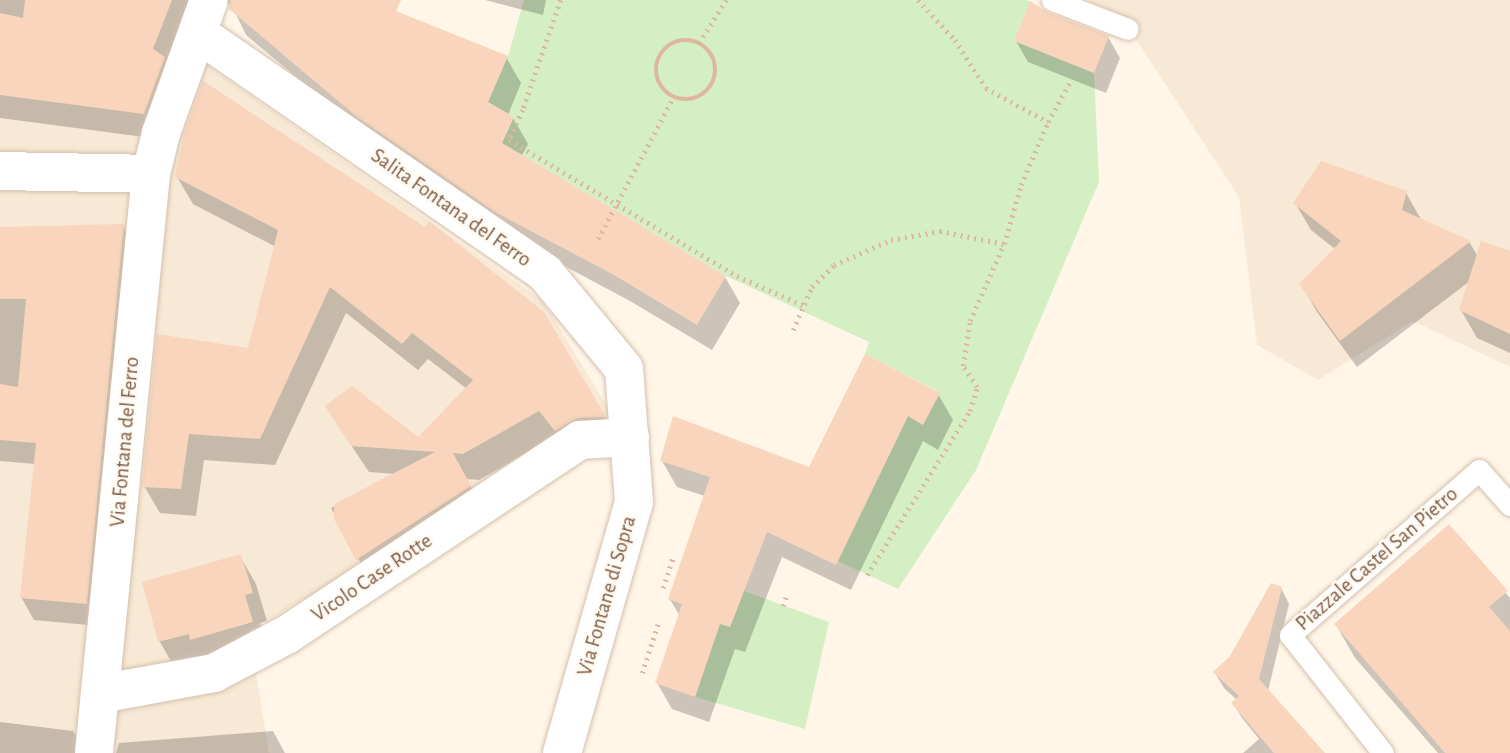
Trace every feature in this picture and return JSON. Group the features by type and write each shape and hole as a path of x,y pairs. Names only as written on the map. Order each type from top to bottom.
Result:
{"street":[{"name":"Via Fontana del Ferro","path":"94,753 151,174 161,133 204,17"},
{"name":"Salita Fontana del Ferro","path":"204,17 545,273 624,369 630,437"},
{"path":"0,171 151,174"},
{"name":"Vicolo Case Rotte","path":"100,694 214,673 288,634 580,440 630,437"},
{"name":"Via Fontane di Sopra","path":"562,753 634,502 630,437"}],"lane":[{"path":"1052,0 1128,29"},
{"name":"Piazzale Castel San Pietro","path":"1383,753 1290,635 1479,470 1510,505"}],"path":[{"path":"561,0 523,110 509,140 737,276 803,305"},
{"path":"699,43 726,0"},
{"path":"918,0 955,40 986,88 1048,122"},
{"path":"676,42 699,43 709,50 715,60 717,72 713,84 696,99 673,98 657,80 659,57 676,42"},
{"path":"867,575 970,411 977,387 964,366 970,321 1004,244 1021,185 1048,122 1070,82"},
{"path":"598,239 673,98"},
{"path":"793,330 812,287 834,265 891,240 940,231 1004,244"},
{"path":"663,588 673,557"},
{"path":"783,606 787,594"},
{"path":"642,673 659,621"}],"shaded area":[{"path":"0,0 199,0 183,48 543,301 617,423 249,630 269,753 0,753"},
{"path":"1088,0 1510,0 1510,367 1413,321 1318,380 1257,345 1239,197 1124,21"}],"green space":[{"path":"524,0 1025,0 1030,1 1014,41 1094,73 1099,182 976,470 898,589 838,561 908,416 923,425 939,392 865,354 869,342 726,276 502,143 514,117 488,102 508,56"},
{"path":"744,591 829,622 805,729 695,697 720,624 730,627"}],"building":[{"path":"25,0 172,0 153,49 165,57 144,114 0,95 0,13 23,18"},
{"path":"230,0 401,0 396,11 508,56 488,102 514,117 502,143 726,276 697,325 614,275 495,212 357,117 229,9"},
{"path":"1030,1 1047,12 1109,36 1094,73 1014,41"},
{"path":"203,81 425,227 429,221 544,312 606,417 578,418 555,431 539,411 463,454 453,453 471,486 356,560 334,519 334,504 435,452 351,446 325,406 352,386 418,437 473,380 412,333 402,344 330,287 260,439 189,434 181,489 142,487 157,334 248,348 278,230 175,177 184,134"},
{"path":"1321,161 1407,191 1402,210 1471,241 1340,341 1299,284 1341,241 1293,203"},
{"path":"124,224 87,604 20,598 36,443 0,440 0,384 18,387 26,299 0,299 0,227"},
{"path":"1481,241 1510,251 1510,334 1459,310"},
{"path":"865,354 940,393 923,425 908,416 836,565 767,532 730,627 720,624 695,697 655,683 682,604 668,599 710,477 660,461 673,416 809,467"},
{"path":"1449,524 1508,591 1489,607 1510,631 1510,753 1445,753 1334,624"},
{"path":"241,554 253,593 245,595 253,622 190,640 189,634 158,642 142,582"},
{"path":"1271,583 1282,587 1259,679 1325,753 1274,753 1231,703 1239,696 1213,672 1230,656"}]}
